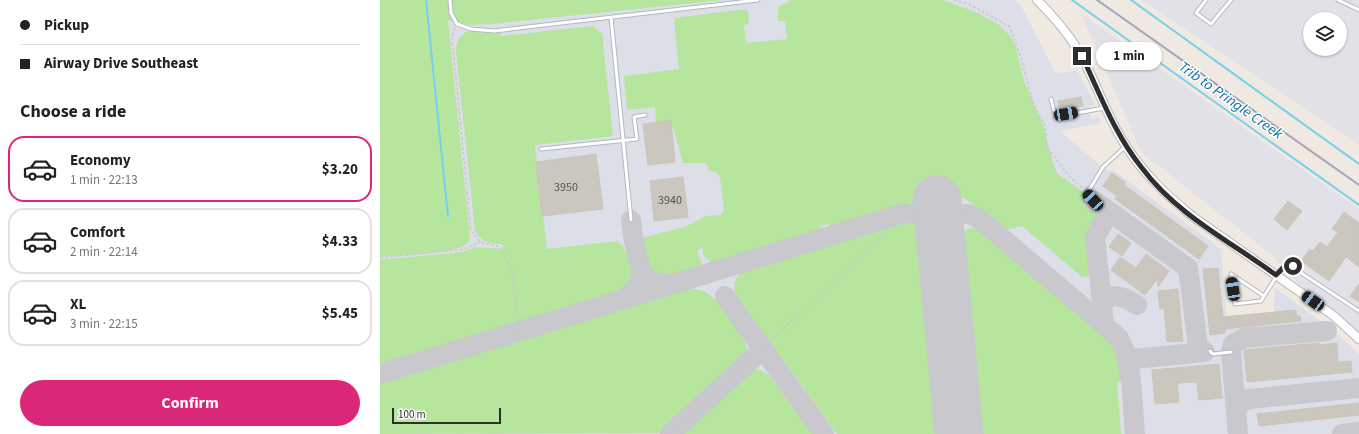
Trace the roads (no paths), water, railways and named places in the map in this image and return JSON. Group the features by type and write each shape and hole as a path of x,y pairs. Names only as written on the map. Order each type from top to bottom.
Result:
{"street":[{"path":"1039,1 1073,43 1090,72 1106,108 1126,146 1149,177 1174,202 1334,316 1359,339"}],"lane":[{"path":"450,0 451,13 457,24 472,29 494,31 758,0"},
{"path":"1206,0 1196,13 1211,24 1231,0"},
{"path":"1338,0 1359,10"},
{"path":"611,17 631,220"},
{"path":"1051,99 1054,111 1066,114 1106,108"},
{"path":"541,149 637,139 634,117 645,115"},
{"path":"1093,200 1086,192 1091,188 1103,167 1126,146"},
{"path":"1264,296 1231,274 1235,304 1261,301 1264,296 1276,275 1286,265 1293,266 1359,311"},
{"path":"1210,351 1213,354 1231,352"}],"waterway":[{"path":"426,0 448,216"},
{"name":"Trib to Pringle Creek","path":"1072,0 1359,205"},
{"name":"Trib to Pringle Creek","path":"1131,0 1359,164"}],"railway":[{"path":"1097,0 1359,185"}]}
